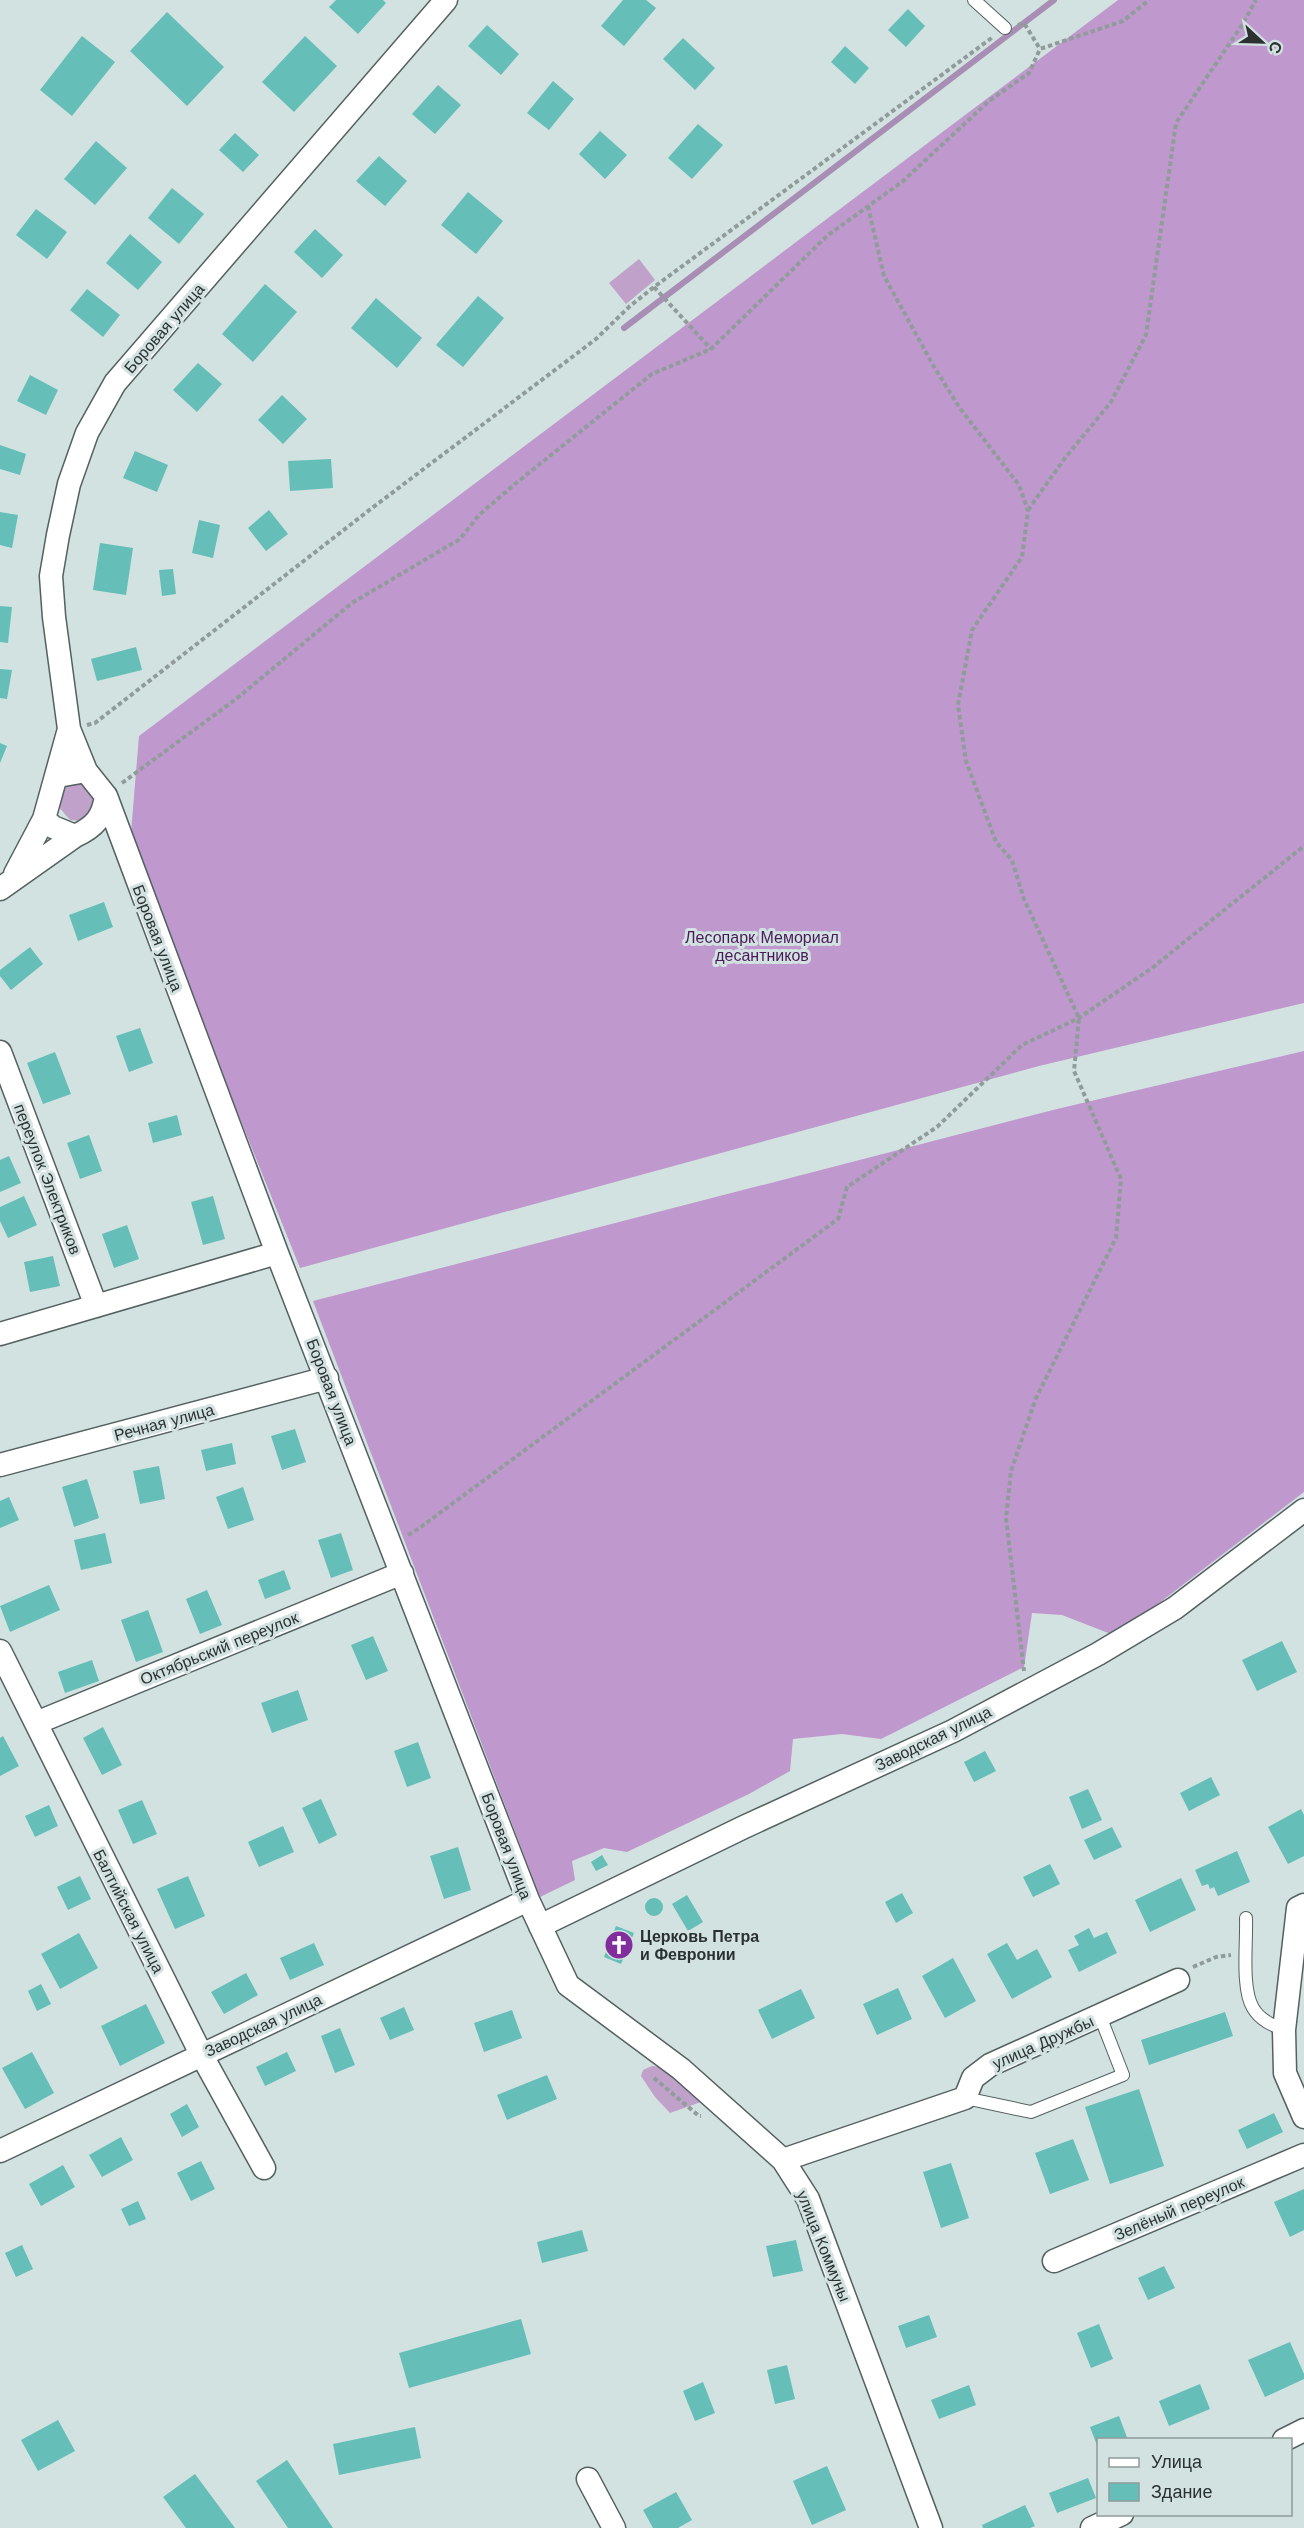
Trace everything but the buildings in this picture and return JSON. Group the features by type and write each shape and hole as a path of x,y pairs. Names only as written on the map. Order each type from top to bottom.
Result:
{"street":[{"name":"Боровая улица","path":"86,771 69,729 54,617 51,576 69,484 87,434 115,383 446,0"},
{"name":"Боровая улица","path":"58,776 69,729"},
{"path":"86,771 106,796 100,819 7,884 44,819 58,776 86,771"},
{"name":"Боровая улица","path":"106,796 277,1252 528,1900 568,1985"},
{"path":"44,819 53,827 82,833 117,828"},
{"name":"переулок Электриков","path":"0,1052 96,1306"},
{"path":"0,1334 277,1252"},
{"name":"Речная улица","path":"0,1465 327,1378"},
{"name":"Заводская улица","path":"540,1926 744,1827 953,1731 1098,1653 1175,1608 1304,1510"},
{"name":"Октябрьский переулок","path":"36,1723 402,1573"},
{"name":"Балтийская улица","path":"0,1651 201,2054 264,2168"},
{"name":"Заводская улица","path":"0,2151 528,1900"},
{"path":"1301,1906 1284,2030 1285,2073 1304,2117"},
{"name":"улица Дружбы","path":"965,2098 973,2078 990,2065 1178,1980"},
{"name":"улица Коммуны","path":"568,1985 681,2069 783,2160 808,2199 931,2528"},
{"path":"783,2160 965,2098"},
{"name":"Зелёный переулок","path":"1054,2261 1304,2155"},
{"path":"1286,2438 1304,2430"},
{"path":"588,2479 614,2528"},
{"path":"1092,2528 1118,2516"}],"lane":[{"path":"974,0 1005,28"},
{"path":"1246,1918 1247,1988 1253,2007 1264,2021 1284,2030"},
{"path":"965,2098 1031,2112 1123,2075 1100,2016"}],"path":[{"path":"106,796 154,757 236,699 352,603 459,539 479,515 514,484 652,374 711,349 828,235 902,182 988,100 1029,73 1040,49 1123,21 1149,0"},
{"path":"1028,511 1065,458 1111,402 1146,335 1176,123 1242,25 1256,0"},
{"path":"69,729 95,723 372,508 596,339 630,306 654,287 1005,28 1024,23 1033,34 1040,49"},
{"path":"868,206 884,276 959,407 1019,485 1028,511 1022,557 972,630 957,705 966,761 996,843 1012,860 1024,899 1079,1018 1074,1071 1121,1179 1116,1238 1036,1398 1011,1471 1006,1518 1026,1690"},
{"path":"654,287 711,349"},
{"path":"390,1544 418,1529 838,1219 848,1187 937,1127 1022,1045 1079,1018 1152,968 1304,846"},
{"path":"1178,1980 1182,1972 1216,1958 1247,1953"},
{"path":"653,2076 688,2107"}],"shaded area":[{"path":"639,259 655,280 626,304 609,283"},
{"path":"70,780 93,785 97,806 82,821 70,820 58,806 59,791"},
{"path":"652,2066 663,2067 701,2102 670,2113 655,2097 641,2076 643,2070"}],"green space":[{"name":"Лесопарк Мемориал десантников","path":"1118,0 1304,0 1304,1003 1039,1066 300,1268 130,845 139,736"},
{"path":"1304,1051 1304,1492 1116,1636 1062,1615 1032,1613 1024,1667 881,1739 842,1734 793,1739 790,1771 749,1794 627,1852 604,1848 572,1861 575,1880 540,1897 313,1301 1057,1109"}],"waterway":[{"path":"624,328 1054,0"}],"place":[{"name":"Церковь Петра и Февронии","path":"619,1945"}]}
